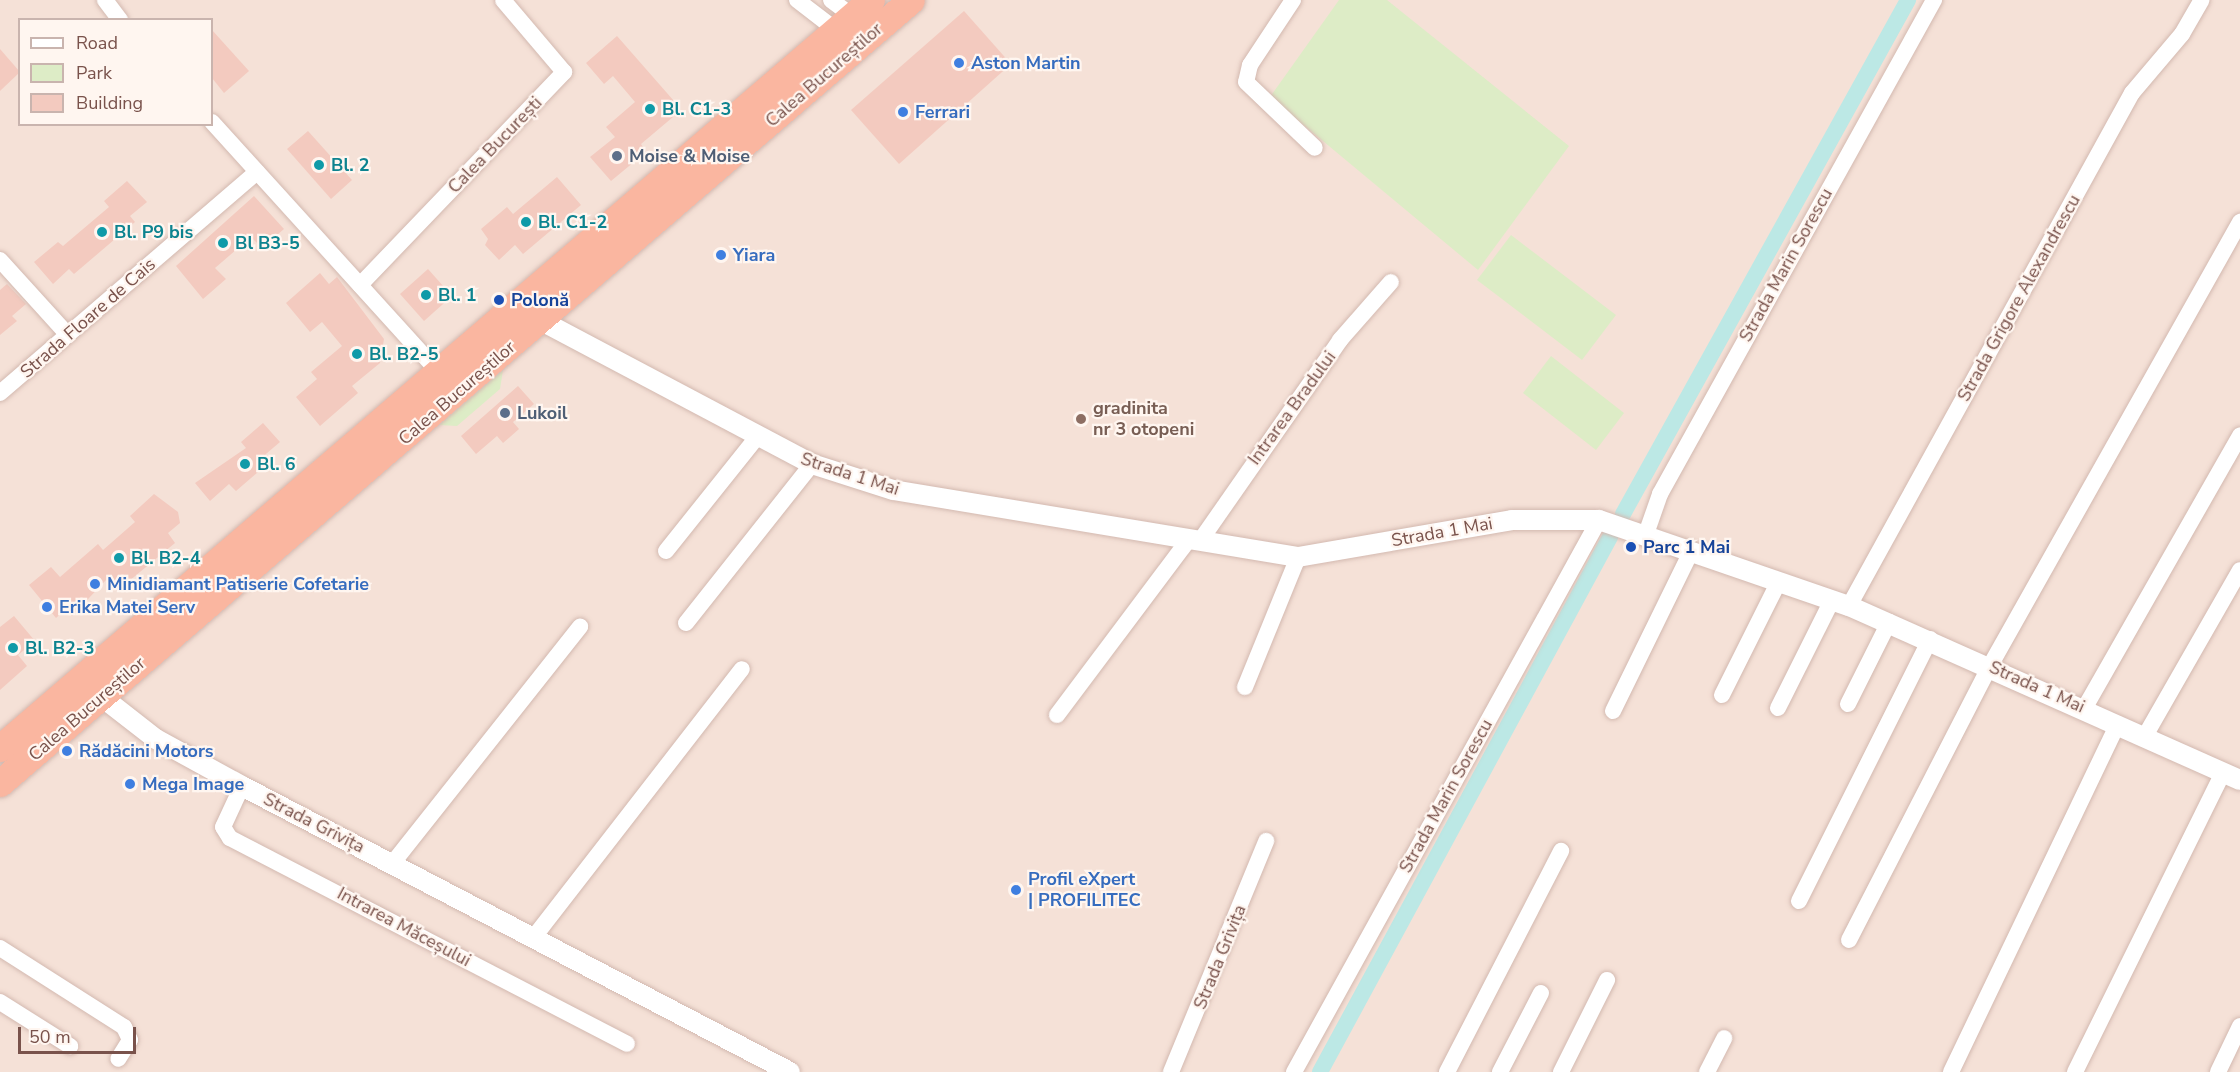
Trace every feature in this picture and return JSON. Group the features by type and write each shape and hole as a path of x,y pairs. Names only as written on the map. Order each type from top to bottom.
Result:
{"highway":[{"name":"Calea Bucureștilor","path":"0,783 911,0"},
{"name":"Calea Bucureștilor","path":"0,748 439,372 848,11"}],"street":[{"path":"105,0 118,18"},
{"name":"Calea București","path":"360,285 564,72 503,0"},
{"path":"797,0 848,11"},
{"path":"1293,0 1250,65 1246,82 1315,148"},
{"name":"Strada Marin Sorescu","path":"1646,534 1660,494 1934,0"},
{"name":"Strada Grigore Alexandrescu","path":"1840,603 2132,93 2182,34 2202,0"},
{"path":"213,123 439,372"},
{"name":"Strada Floare de Cais","path":"0,393 257,172"},
{"path":"1850,940 1990,666 2240,222"},
{"path":"0,260 68,335"},
{"name":"Intrarea Bradului","path":"1195,540 1340,340 1391,282"},
{"name":"Strada 1 Mai","path":"540,320 757,437 812,464 893,490 1298,556 1512,520 1599,520 1692,550 1889,622 2232,776"},
{"path":"2084,709 2240,435"},
{"path":"666,551 757,437"},
{"path":"686,622 812,464"},
{"name":"Strada Marin Sorescu","path":"1294,1072 1599,520"},
{"path":"1057,715 1195,540"},
{"path":"1613,711 1692,550"},
{"path":"1245,687 1298,556"},
{"path":"2145,736 2240,570"},
{"path":"1722,695 1779,581"},
{"path":"1779,708 1840,603"},
{"path":"1848,704 1889,622"},
{"path":"392,864 580,627"},
{"path":"1799,901 1930,639"},
{"path":"534,937 742,669"},
{"name":"Strada Grivița","path":"102,697 156,739 785,1071"},
{"path":"1951,1072 2118,724"},
{"path":"2074,1072 2232,776"},
{"name":"Intrarea Măceșului","path":"242,786 225,820 230,838 627,1044"},
{"name":"Strada Grivița","path":"1172,1072 1266,841"},
{"path":"1447,1072 1562,852"},
{"path":"0,948 124,1027 130,1040 118,1059"},
{"path":"1561,1072 1607,980"},
{"path":"1500,1072 1541,993"},
{"path":"0,1002 70,1046"},
{"path":"2218,1072 2240,1026"},
{"path":"1707,1072 1724,1038"}],"shaded area":[{"path":"0,0 2240,0 2240,1072 0,1072"}],"green space":[{"path":"1339,0 1387,0 1569,146 1478,270 1270,97"},
{"path":"1511,235 1616,315 1582,360 1477,280"},
{"path":"1551,356 1624,413 1596,450 1523,393"},
{"path":"503,370 500,389 457,426 439,425"}],"building":[{"path":"964,11 1011,64 899,164 851,110"},
{"path":"213,31 249,71 224,93 213,79"},
{"name":"Bl. C1-3","path":"617,36 674,101 673,117 641,144 646,152 611,181 590,157 615,137 606,127 635,102 613,76 604,84 586,63"},
{"path":"0,49 18,70 18,74 0,91"},
{"name":"Bl. 2","path":"308,131 352,180 331,199 287,149"},
{"name":"Bl. C1-2","path":"557,177 581,205 523,254 515,245 499,260 485,245 488,239 481,229 507,207 513,214"},
{"name":"Bl. P9 bis","path":"127,181 147,202 130,216 135,222 74,274 69,269 53,284 34,262 58,242 63,246 109,207 104,201"},
{"name":"Bl B3-5","path":"254,196 284,229 262,248 251,237 215,268 226,279 203,299 176,266"},
{"name":"Bl. 1","path":"428,269 452,296 424,321 400,294"},
{"name":"Bl. B2-5","path":"320,273 329,284 337,277 384,339 380,363 352,386 358,393 320,426 296,397 317,379 311,372 342,346 322,322 310,332 286,303"},
{"path":"7,284 26,304 12,316 17,321 0,335 0,290"},
{"name":"Lukoil","path":"518,386 534,404 513,422 519,429 503,443 497,436 476,454 461,436"},
{"name":"Bl. 6","path":"263,423 280,442 260,459 265,466 236,491 229,484 210,501 195,483 246,448 241,442"},
{"name":"Bl. B2-4","path":"154,494 178,512 180,523 168,533 175,543 117,591 106,580 72,616 65,610 56,618 29,585 51,567 60,577 98,544 103,550 135,522 130,516"},
{"name":"Bl. B2-3","path":"14,616 35,641 18,655 27,666 0,690 0,627"}],"waterway":[{"path":"1623,514 1908,0"},
{"path":"1320,1072 1610,537"}],"place":[{"name":"Aston Martin","path":"959,63"},
{"name":"Bl. C1-3","path":"650,109"},
{"name":"Ferrari","path":"903,112"},
{"name":"Moise & Moise","path":"617,156"},
{"name":"Bl. 2","path":"319,165"},
{"name":"Bl. C1-2","path":"526,222"},
{"name":"Bl. P9 bis","path":"102,232"},
{"name":"Bl B3-5","path":"223,243"},
{"name":"Yiara","path":"721,255"},
{"name":"Bl. 1","path":"426,295"},
{"name":"Polonă","path":"499,300"},
{"name":"Bl. B2-5","path":"357,354"},
{"name":"Lukoil","path":"505,413"},
{"name":"gradinita nr 3 otopeni","path":"1081,419"},
{"name":"Bl. 6","path":"245,464"},
{"name":"Parc 1 Mai","path":"1631,547"},
{"name":"Bl. B2-4","path":"119,558"},
{"name":"Minidiamant Patiserie Cofetarie","path":"95,584"},
{"name":"Erika Matei Serv","path":"47,607"},
{"name":"Bl. B2-3","path":"13,648"},
{"name":"Rădăcini Motors","path":"67,751"},
{"name":"Mega Image","path":"130,784"},
{"name":"Profil eXpert | PROFILITEC","path":"1016,890"}]}
